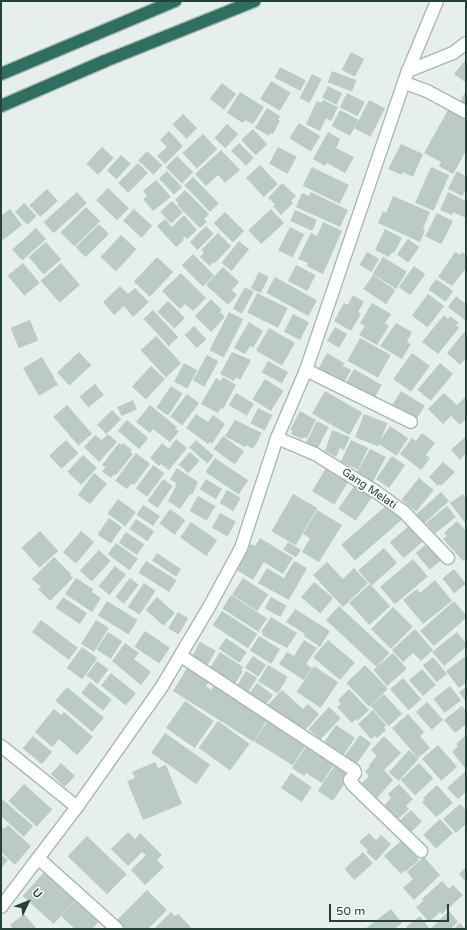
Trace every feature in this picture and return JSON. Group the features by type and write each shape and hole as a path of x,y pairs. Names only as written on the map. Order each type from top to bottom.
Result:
{"highway":[{"path":"1,74 94,33 175,1"},
{"path":"1,106 105,60 254,1"}],"street":[{"path":"1,907 77,807 161,688 181,656 241,548 277,438 306,370 406,77 437,1"},
{"path":"406,77 453,53 466,43"},
{"path":"406,77 427,91 466,112"},
{"path":"306,370 411,422"},
{"name":"Gang Melati","path":"277,438 315,454 375,491 403,511 448,558"},
{"path":"181,656 354,770 355,773 350,780 353,785 421,851"},
{"path":"1,746 77,807"},
{"path":"38,858 116,929"}],"building":[{"path":"351,52 364,59 355,77 342,70"},
{"path":"466,59 466,81 465,82 454,74"},
{"path":"280,67 306,80 300,91 275,78"},
{"path":"332,71 356,80 352,92 328,82"},
{"path":"312,74 322,79 310,103 300,98"},
{"path":"271,81 291,93 280,111 260,99"},
{"path":"222,83 236,94 224,110 210,99"},
{"path":"328,86 342,93 336,105 322,98"},
{"path":"466,90 466,105 460,102"},
{"path":"240,92 264,107 253,124 245,120 243,123 227,113"},
{"path":"347,93 365,102 358,116 340,107"},
{"path":"323,100 338,107 331,121 326,118 320,131 306,124 317,101 321,103"},
{"path":"369,100 385,108 371,137 354,129"},
{"path":"267,108 280,116 278,120 280,121 273,134 270,133 269,136 255,128"},
{"path":"340,110 359,120 350,136 332,126"},
{"path":"448,110 466,120 466,151 453,174 439,166 441,162 424,153"},
{"path":"183,114 197,128 187,139 172,125"},
{"path":"299,123 320,136 311,152 289,138"},
{"path":"227,124 238,134 225,148 214,138"},
{"path":"253,129 267,144 256,155 241,140"},
{"path":"169,131 183,146 165,164 157,156 167,147 160,140"},
{"path":"328,132 340,139 336,148 354,157 345,173 327,163 325,166 313,159"},
{"path":"203,134 217,149 197,168 183,153"},
{"path":"239,143 254,158 246,166 231,151"},
{"path":"401,144 423,154 413,177 403,172 402,175 388,169"},
{"path":"102,147 114,158 98,175 86,164"},
{"path":"278,147 297,157 288,174 269,164"},
{"path":"221,150 240,170 225,183 218,175 206,186 195,174"},
{"path":"147,151 162,165 153,175 138,161"},
{"path":"121,155 131,164 117,179 107,171"},
{"path":"177,156 193,172 182,184 166,167"},
{"path":"138,163 148,173 128,193 118,183"},
{"path":"260,165 278,184 264,197 246,178"},
{"path":"312,167 349,185 340,204 303,186"},
{"path":"431,167 449,175 433,211 415,203"},
{"path":"167,171 182,187 174,195 159,179"},
{"path":"457,171 465,176 466,174 466,190 462,196 448,189"},
{"path":"193,177 219,204 210,212 184,185"},
{"path":"156,180 171,197 153,211 143,199 147,196 143,191"},
{"path":"282,183 296,196 291,201 293,203 281,215 273,206 275,204 268,198"},
{"path":"108,188 129,208 117,220 96,200"},
{"path":"47,189 58,201 40,217 29,205"},
{"path":"185,190 209,214 204,219 207,222 200,228 177,205 179,204 175,200"},
{"path":"77,192 87,203 54,233 44,222"},
{"path":"311,192 348,210 340,227 296,207 302,193 309,196"},
{"path":"448,192 466,201 466,218 453,212 452,215 440,210"},
{"path":"393,196 430,212 423,228 425,230 420,242 378,223 383,211 386,213"},
{"path":"172,201 183,213 171,224 160,212"},
{"path":"24,203 37,216 28,225 15,212"},
{"path":"86,207 100,221 75,247 61,232"},
{"path":"10,209 22,225 3,240 1,237 1,216"},
{"path":"134,209 152,226 141,238 123,221"},
{"path":"271,209 284,223 261,244 248,230"},
{"path":"295,210 317,220 312,231 290,221"},
{"path":"225,212 244,231 233,242 214,223"},
{"path":"437,213 453,221 441,244 425,236"},
{"path":"184,215 197,230 187,239 184,236 184,240 176,247 157,226 165,219 172,227"},
{"path":"323,222 342,231 323,274 307,266 308,263 298,259 311,233 317,236"},
{"path":"99,224 109,234 86,257 76,247"},
{"path":"206,226 214,234 198,250 190,242"},
{"path":"290,227 304,234 292,257 278,250"},
{"path":"36,228 46,239 22,261 12,249"},
{"path":"385,229 402,238 394,253 392,252 389,257 375,250"},
{"path":"218,233 231,246 215,263 214,262 210,266 200,257 204,252 201,250"},
{"path":"121,235 136,249 116,271 101,257"},
{"path":"408,239 419,247 408,263 397,254"},
{"path":"239,241 249,249 231,271 221,263"},
{"path":"46,242 61,259 44,274 29,257"},
{"path":"367,252 379,259 372,272 360,265"},
{"path":"455,252 460,255 462,252 466,255 466,268 452,286 438,277"},
{"path":"193,254 214,275 203,287 182,265"},
{"path":"157,257 173,272 150,297 134,282"},
{"path":"383,257 407,272 396,289 372,274"},
{"path":"23,263 40,283 24,296 8,276"},
{"path":"61,263 80,285 60,303 41,281"},
{"path":"296,265 316,275 307,291 288,281"},
{"path":"414,266 425,274 410,295 399,287"},
{"path":"223,267 239,282 232,290 237,295 228,305 206,285"},
{"path":"259,272 269,277 261,293 251,288"},
{"path":"181,273 206,298 193,311 185,304 180,309 162,291"},
{"path":"373,275 395,290 386,304 363,289"},
{"path":"275,277 317,300 308,316 266,293"},
{"path":"436,279 453,291 446,302 429,290"},
{"path":"120,286 128,294 135,288 149,302 133,317 124,306 114,315 103,302"},
{"path":"245,287 254,292 242,314 233,309"},
{"path":"257,293 288,308 278,328 247,313"},
{"path":"428,294 444,306 428,328 412,316"},
{"path":"353,295 364,302 358,312 361,314 351,331 334,321 344,303 348,305"},
{"path":"456,296 466,304 466,321 448,307"},
{"path":"211,299 222,310 220,312 225,317 211,332 195,316"},
{"path":"168,301 185,318 174,329 157,312"},
{"path":"372,303 391,314 385,323 389,326 377,345 359,335 365,326 360,323"},
{"path":"153,310 178,337 169,346 143,319"},
{"path":"229,312 243,319 224,358 209,350"},
{"path":"293,314 309,322 300,340 284,332"},
{"path":"444,315 448,319 450,316 459,323 456,325 459,328 438,354 422,342"},
{"path":"30,320 38,340 19,348 11,328"},
{"path":"249,322 263,331 253,348 250,346 245,354 234,348"},
{"path":"396,323 412,332 407,342 411,344 402,359 380,346"},
{"path":"194,326 206,339 197,348 184,335"},
{"path":"335,327 347,334 339,348 327,341"},
{"path":"269,328 295,343 282,366 256,351"},
{"path":"466,330 466,358 460,365 447,353"},
{"path":"156,336 181,363 166,377 141,350"},
{"path":"360,338 391,355 378,378 347,361"},
{"path":"79,352 91,365 69,386 57,372"},
{"path":"232,352 251,360 240,380 236,377 234,381 220,374"},
{"path":"327,353 344,363 343,366 351,370 343,385 316,373"},
{"path":"412,353 430,366 411,392 393,379"},
{"path":"207,355 218,361 204,387 193,380"},
{"path":"42,357 58,385 39,396 23,368"},
{"path":"268,361 288,372 282,384 262,372"},
{"path":"184,363 197,370 187,389 174,382"},
{"path":"440,363 453,374 431,401 418,390"},
{"path":"151,366 165,379 146,399 132,386"},
{"path":"354,369 382,385 372,402 344,386"},
{"path":"223,377 236,385 223,409 221,408 218,413 201,404 216,378 221,381"},
{"path":"265,379 284,391 271,411 252,399"},
{"path":"95,384 104,395 88,407 79,397"},
{"path":"171,386 183,394 168,415 156,408"},
{"path":"325,391 362,412 349,435 312,414"},
{"path":"401,391 425,406 415,421 391,406"},
{"path":"236,393 254,404 247,416 229,405"},
{"path":"444,393 457,405 466,396 466,419 460,425 451,416 443,424 428,409"},
{"path":"187,394 199,403 182,425 170,416"},
{"path":"133,400 137,409 122,416 117,407"},
{"path":"67,405 92,434 78,445 53,417"},
{"path":"150,405 177,427 175,429 179,431 170,442 153,429 150,433 136,422"},
{"path":"258,408 272,415 265,430 250,423"},
{"path":"112,410 121,419 106,434 97,425"},
{"path":"300,411 316,420 307,438 304,437 302,439 291,434 293,431 290,430"},
{"path":"196,414 208,422 213,415 225,424 212,444 209,442 208,444 186,428"},
{"path":"364,414 387,423 378,446 355,437"},
{"path":"127,420 148,438 139,449 118,431"},
{"path":"235,420 262,433 253,449 246,445 245,447 225,436"},
{"path":"317,421 329,427 318,448 306,442"},
{"path":"390,426 408,438 396,456 378,443"},
{"path":"332,430 350,437 344,450 340,448 336,457 325,451"},
{"path":"422,433 435,443 426,455 430,458 421,470 400,454 412,438 416,441"},
{"path":"108,434 117,442 99,462 84,447 95,435 102,440"},
{"path":"223,436 244,451 235,464 214,449"},
{"path":"466,436 466,453 460,460 451,450"},
{"path":"176,439 187,448 169,470 161,464 159,466 150,458 162,443 169,449"},
{"path":"66,440 78,453 61,469 49,456"},
{"path":"196,440 214,456 207,463 189,447"},
{"path":"351,440 368,448 358,470 341,462"},
{"path":"119,443 121,445 123,443 132,450 130,452 133,454 116,475 114,474 111,478 102,471 106,467 102,465"},
{"path":"370,449 386,457 371,485 358,478 360,474 357,472"},
{"path":"190,452 200,461 188,473 179,465"},
{"path":"136,453 150,464 134,485 131,484 127,489 115,481"},
{"path":"83,455 97,468 81,485 67,472"},
{"path":"392,456 405,465 389,488 376,479"},
{"path":"215,458 248,480 239,494 205,472"},
{"path":"443,462 455,472 441,486 440,484 438,486 429,477"},
{"path":"153,465 164,473 147,497 136,488"},
{"path":"177,468 198,482 192,495 190,494 180,509 168,501 176,486 176,483 170,479"},
{"path":"326,468 348,481 334,505 312,491"},
{"path":"94,473 107,484 90,504 78,495"},
{"path":"419,478 434,490 416,512 401,500"},
{"path":"163,479 173,486 157,508 148,501"},
{"path":"206,479 222,489 216,499 200,489"},
{"path":"355,485 372,497 356,521 338,509"},
{"path":"227,490 241,498 233,511 220,503"},
{"path":"441,492 449,501 425,523 416,514"},
{"path":"293,494 317,508 296,545 272,531"},
{"path":"463,494 466,499 466,524 450,503"},
{"path":"198,496 215,506 207,521 190,511"},
{"path":"118,499 136,512 125,526 107,514"},
{"path":"388,504 402,520 355,561 341,545"},
{"path":"143,505 160,516 153,526 136,515"},
{"path":"447,506 456,517 435,534 426,523"},
{"path":"170,509 185,520 175,535 159,524"},
{"path":"317,510 342,525 319,562 302,552 310,538 303,534"},
{"path":"220,513 236,522 228,537 212,528"},
{"path":"109,518 122,527 111,544 98,534"},
{"path":"136,519 154,531 148,541 129,529"},
{"path":"457,521 466,531 466,559 463,561 443,539 447,536 444,533"},
{"path":"191,522 217,540 206,556 180,538"},
{"path":"411,524 425,540 404,558 390,542"},
{"path":"40,531 58,551 39,568 21,548"},
{"path":"81,531 94,542 76,563 63,552"},
{"path":"126,532 144,544 137,555 119,543"},
{"path":"260,538 293,558 283,574 264,562 253,580 235,569 251,544 255,546"},
{"path":"288,542 301,550 296,558 283,550"},
{"path":"429,542 443,559 430,570 416,553"},
{"path":"116,543 138,559 130,570 108,554"},
{"path":"384,548 397,563 371,585 358,570"},
{"path":"99,550 111,561 92,581 80,570"},
{"path":"157,553 181,569 176,577 152,560"},
{"path":"54,557 71,574 70,575 73,578 50,601 38,589 41,587 32,579"},
{"path":"413,559 428,577 395,604 380,587"},
{"path":"146,561 177,580 169,592 139,573"},
{"path":"294,561 307,568 289,600 258,583 267,568 284,578"},
{"path":"327,562 343,579 354,568 368,583 343,607 313,575"},
{"path":"115,566 126,575 110,595 99,586"},
{"path":"454,569 466,584 454,593 442,578"},
{"path":"76,578 93,589 92,592 101,598 92,612 65,594"},
{"path":"130,578 139,585 124,604 115,597"},
{"path":"243,578 268,594 257,611 232,595"},
{"path":"435,580 452,601 423,624 403,600 417,589 420,593"},
{"path":"314,582 333,598 320,613 301,597"},
{"path":"144,583 156,591 139,615 128,607"},
{"path":"370,584 390,606 369,625 349,603"},
{"path":"231,595 267,618 258,632 222,608"},
{"path":"63,597 87,613 80,624 56,608"},
{"path":"157,597 175,613 163,626 146,610"},
{"path":"271,597 287,606 280,617 265,608"},
{"path":"107,601 138,620 129,634 98,615"},
{"path":"454,601 466,615 466,618 434,646 420,631"},
{"path":"339,606 389,653 377,667 326,620"},
{"path":"393,607 413,627 391,649 371,629"},
{"path":"295,609 330,631 320,647 304,636 305,634 286,622"},
{"path":"222,611 257,634 248,648 213,625"},
{"path":"178,612 188,618 179,634 168,628"},
{"path":"271,617 297,633 287,648 262,635 263,633 261,632"},
{"path":"41,620 78,648 69,660 32,632"},
{"path":"96,620 109,628 94,652 81,644"},
{"path":"415,629 433,650 421,661 413,653 403,662 392,650"},
{"path":"145,631 170,648 159,664 134,647"},
{"path":"108,632 122,641 111,659 97,650"},
{"path":"457,632 466,643 466,647 444,666 432,652"},
{"path":"259,636 280,649 271,664 250,650"},
{"path":"226,638 247,652 239,663 219,649"},
{"path":"304,640 317,648 306,664 312,668 304,680 279,664 287,652 294,656"},
{"path":"328,640 355,662 340,680 313,658"},
{"path":"200,642 216,651 207,666 191,658"},
{"path":"125,643 139,653 134,659 151,672 141,685 112,661"},
{"path":"82,647 97,658 82,679 67,668"},
{"path":"220,652 243,667 241,670 243,671 235,684 209,669"},
{"path":"393,653 407,669 387,686 373,670"},
{"path":"253,656 266,665 258,677 245,667"},
{"path":"466,656 466,683 459,688 446,671"},
{"path":"433,657 447,674 437,682 423,665"},
{"path":"97,661 108,669 98,684 86,676"},
{"path":"190,663 212,677 206,686 211,690 216,681 270,715 254,742 173,691"},
{"path":"268,665 288,677 278,693 258,681"},
{"path":"365,665 388,689 369,707 346,683"},
{"path":"314,666 338,682 321,708 297,692"},
{"path":"422,669 436,685 423,696 409,680"},
{"path":"246,671 257,678 247,693 236,686"},
{"path":"111,673 136,693 126,706 101,685"},
{"path":"403,678 421,699 409,710 390,689"},
{"path":"90,682 112,700 103,711 81,693"},
{"path":"257,683 273,695 265,706 249,694"},
{"path":"450,686 461,700 445,713 433,699"},
{"path":"67,687 104,718 92,732 55,701"},
{"path":"466,687 466,702 459,692"},
{"path":"349,689 369,710 357,721 356,719 352,723 337,707 341,704 338,700"},
{"path":"282,690 303,709 308,704 319,714 302,734 278,712 275,716 266,707"},
{"path":"384,694 402,714 389,726 371,706"},
{"path":"185,701 214,721 195,748 166,728"},
{"path":"427,702 443,720 432,730 416,712"},
{"path":"462,706 466,711 466,724 455,733 444,720"},
{"path":"329,707 341,718 320,740 309,729"},
{"path":"54,709 61,715 64,712 93,737 77,755 59,739 52,747 35,732"},
{"path":"373,710 386,725 384,728 386,730 377,738 375,736 371,739 358,724"},
{"path":"408,714 424,732 420,736 430,748 418,758 392,728"},
{"path":"270,717 308,741 293,765 255,742"},
{"path":"218,721 250,744 230,771 199,748"},
{"path":"336,725 355,738 341,759 322,746"},
{"path":"165,733 210,765 196,784 151,753"},
{"path":"360,735 371,743 355,765 344,757"},
{"path":"466,735 466,769 452,752 458,746 456,744"},
{"path":"33,736 52,752 42,764 23,748"},
{"path":"384,736 401,753 384,770 393,780 377,798 362,783 369,776 365,772 377,756 371,750"},
{"path":"309,742 337,760 322,783 306,773 304,776 292,768"},
{"path":"438,745 457,767 441,781 422,759"},
{"path":"409,750 419,759 399,781 389,772"},
{"path":"338,761 353,771 333,801 318,791"},
{"path":"155,762 158,768 166,765 182,804 143,820 127,781 135,778 132,772"},
{"path":"61,763 75,776 65,787 51,774"},
{"path":"419,763 433,778 415,795 401,780"},
{"path":"466,771 466,792 458,799 447,788"},
{"path":"291,773 312,787 302,802 281,788"},
{"path":"24,784 52,809 37,827 9,801"},
{"path":"399,784 413,799 406,806 409,809 397,820 384,806 391,798 388,794"},
{"path":"437,785 453,803 436,817 422,802 425,800 423,798"},
{"path":"1,798 33,826 24,837 1,816"},
{"path":"460,804 466,810 466,824 456,833 443,819"},
{"path":"411,810 422,822 409,834 398,822"},
{"path":"440,819 453,833 436,849 423,835"},
{"path":"8,825 31,846 15,865 1,852 1,826 4,829"},
{"path":"128,832 135,839 140,833 162,855 157,860 164,867 145,885 131,870 146,855 142,852 128,866 111,849"},
{"path":"369,833 376,840 381,835 391,844 376,861 366,852 368,850 359,842"},
{"path":"87,836 127,874 107,894 68,856"},
{"path":"404,838 420,855 417,858 419,860 405,872 404,870 401,874 384,856"},
{"path":"363,852 373,863 354,880 344,869"},
{"path":"1,854 8,860 1,868"},
{"path":"424,857 440,875 414,900 403,888 413,879 407,872"},
{"path":"466,867 466,882 459,874"},
{"path":"46,870 77,898 54,924 23,896"},
{"path":"442,881 449,889 453,885 463,895 442,914 440,912 429,922 416,907 423,901 422,899"},
{"path":"147,890 167,910 148,929 122,929 115,922"},
{"path":"78,898 101,919 92,929 75,929 61,916"},
{"path":"391,909 402,923 394,929 365,929"},
{"path":"449,911 458,922 450,929 431,928"},
{"path":"171,912 175,916 178,914 191,927 189,929 154,929"},
{"path":"24,914 37,929 13,929 10,925"},
{"path":"420,916 430,929 408,929 406,927"},
{"path":"460,923 464,928 466,926 466,929 454,929"}]}
